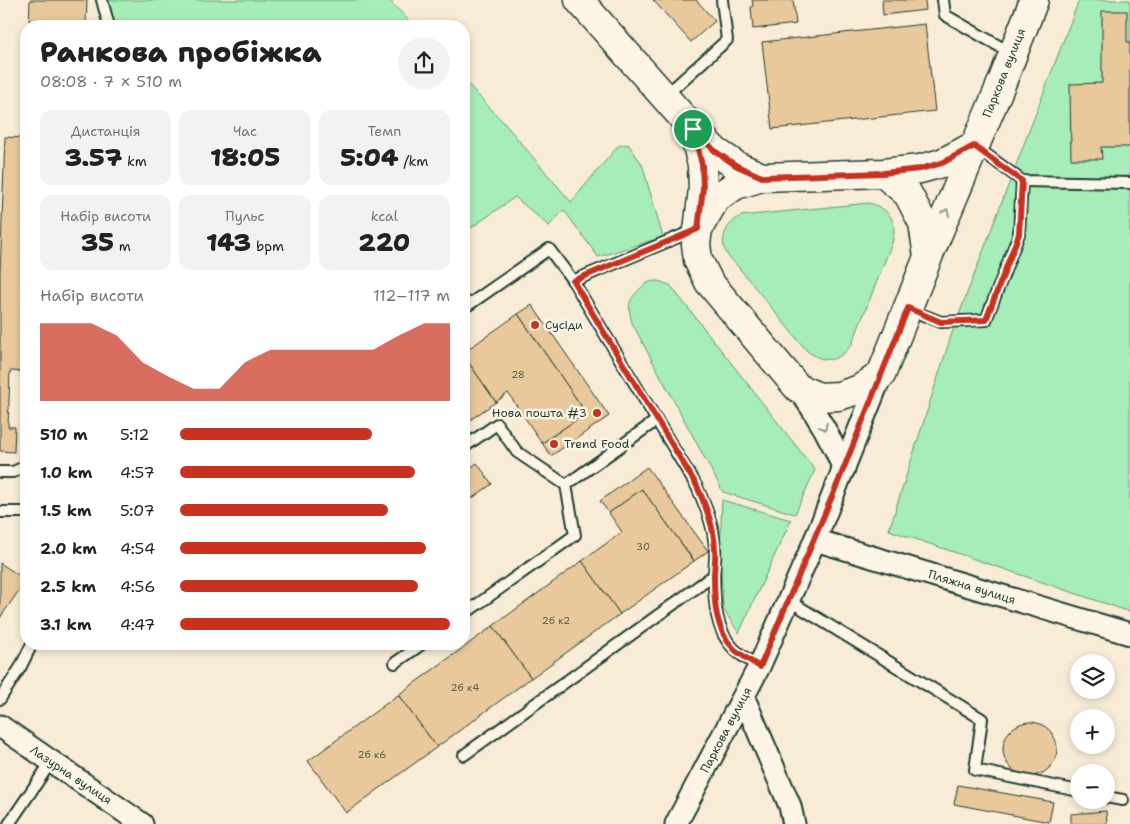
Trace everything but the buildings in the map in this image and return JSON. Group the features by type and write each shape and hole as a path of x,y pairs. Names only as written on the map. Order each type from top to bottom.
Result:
{"street":[{"path":"579,0 693,129 716,152 737,166 762,177"},
{"name":"Паркова вулиця","path":"676,824 760,667 815,540 928,257 1034,0"},
{"path":"693,129 702,165 703,188 696,244 698,260 709,282 798,388 834,444 844,469"},
{"path":"698,229 716,198 736,185 762,177 883,173 920,169 942,163 974,146"},
{"path":"883,173 908,194 923,223 928,257"},
{"path":"798,388 820,397 840,396 860,390 882,375"},
{"name":"Пляжна вулиця","path":"815,540 1130,634"},
{"path":"744,698 790,806 794,824"},
{"name":"Лазурна вулиця","path":"0,726 142,824"}],"lane":[{"path":"102,0 107,20"},
{"path":"665,96 727,40 722,0"},
{"path":"943,0 944,15 1012,54"},
{"path":"974,146 1022,181 1130,183"},
{"path":"908,308 941,322 986,320 1019,234 1022,181"},
{"path":"573,281 698,229"},
{"path":"470,304 549,249 573,281 697,486 709,514 713,530 716,551 714,575 715,602 718,620 724,637 735,649 760,667"},
{"path":"566,485 657,420"},
{"path":"470,443 497,424 517,452 566,485 575,535 470,610"},
{"path":"0,472 13,472 20,469"},
{"path":"0,512 20,512"},
{"path":"464,755 714,575"},
{"path":"788,600 982,718 975,770 1070,789"},
{"path":"0,699 29,650"},
{"path":"395,663 413,650"},
{"path":"9,824 51,762"},
{"path":"1115,799 1123,800"}],"green space":[{"path":"106,0 389,0 408,20 111,20"},
{"path":"1079,0 1130,0 1130,612 889,530 952,333"},
{"path":"470,86 504,123 571,202 618,146 628,144 642,164 663,237 598,257 564,210 549,226 515,197 470,229"},
{"path":"869,203 887,212 891,217 894,228 892,243 852,344 836,358 819,358 806,350 729,257 725,251 724,244 726,231 729,225 741,216"},
{"path":"658,281 670,285 815,470 795,514 723,492 632,323 629,308 633,297 646,284"},
{"path":"722,500 791,520 739,633 723,609 720,550"}],"place":[{"name":"Сусіди","path":"535,325"},
{"name":"Нова пошта #3","path":"597,413"},
{"name":"Trend Food","path":"554,444"}],"route":[{"path":"693,129 716,152 737,166 762,177 883,173 920,169 942,163 974,146 1022,181 1019,234 986,320 941,322 908,308 815,540 760,667 735,649 724,637 718,620 715,602 714,575 716,551 713,530 709,514 697,486 573,281 698,229 703,188 702,165 693,129"}]}
